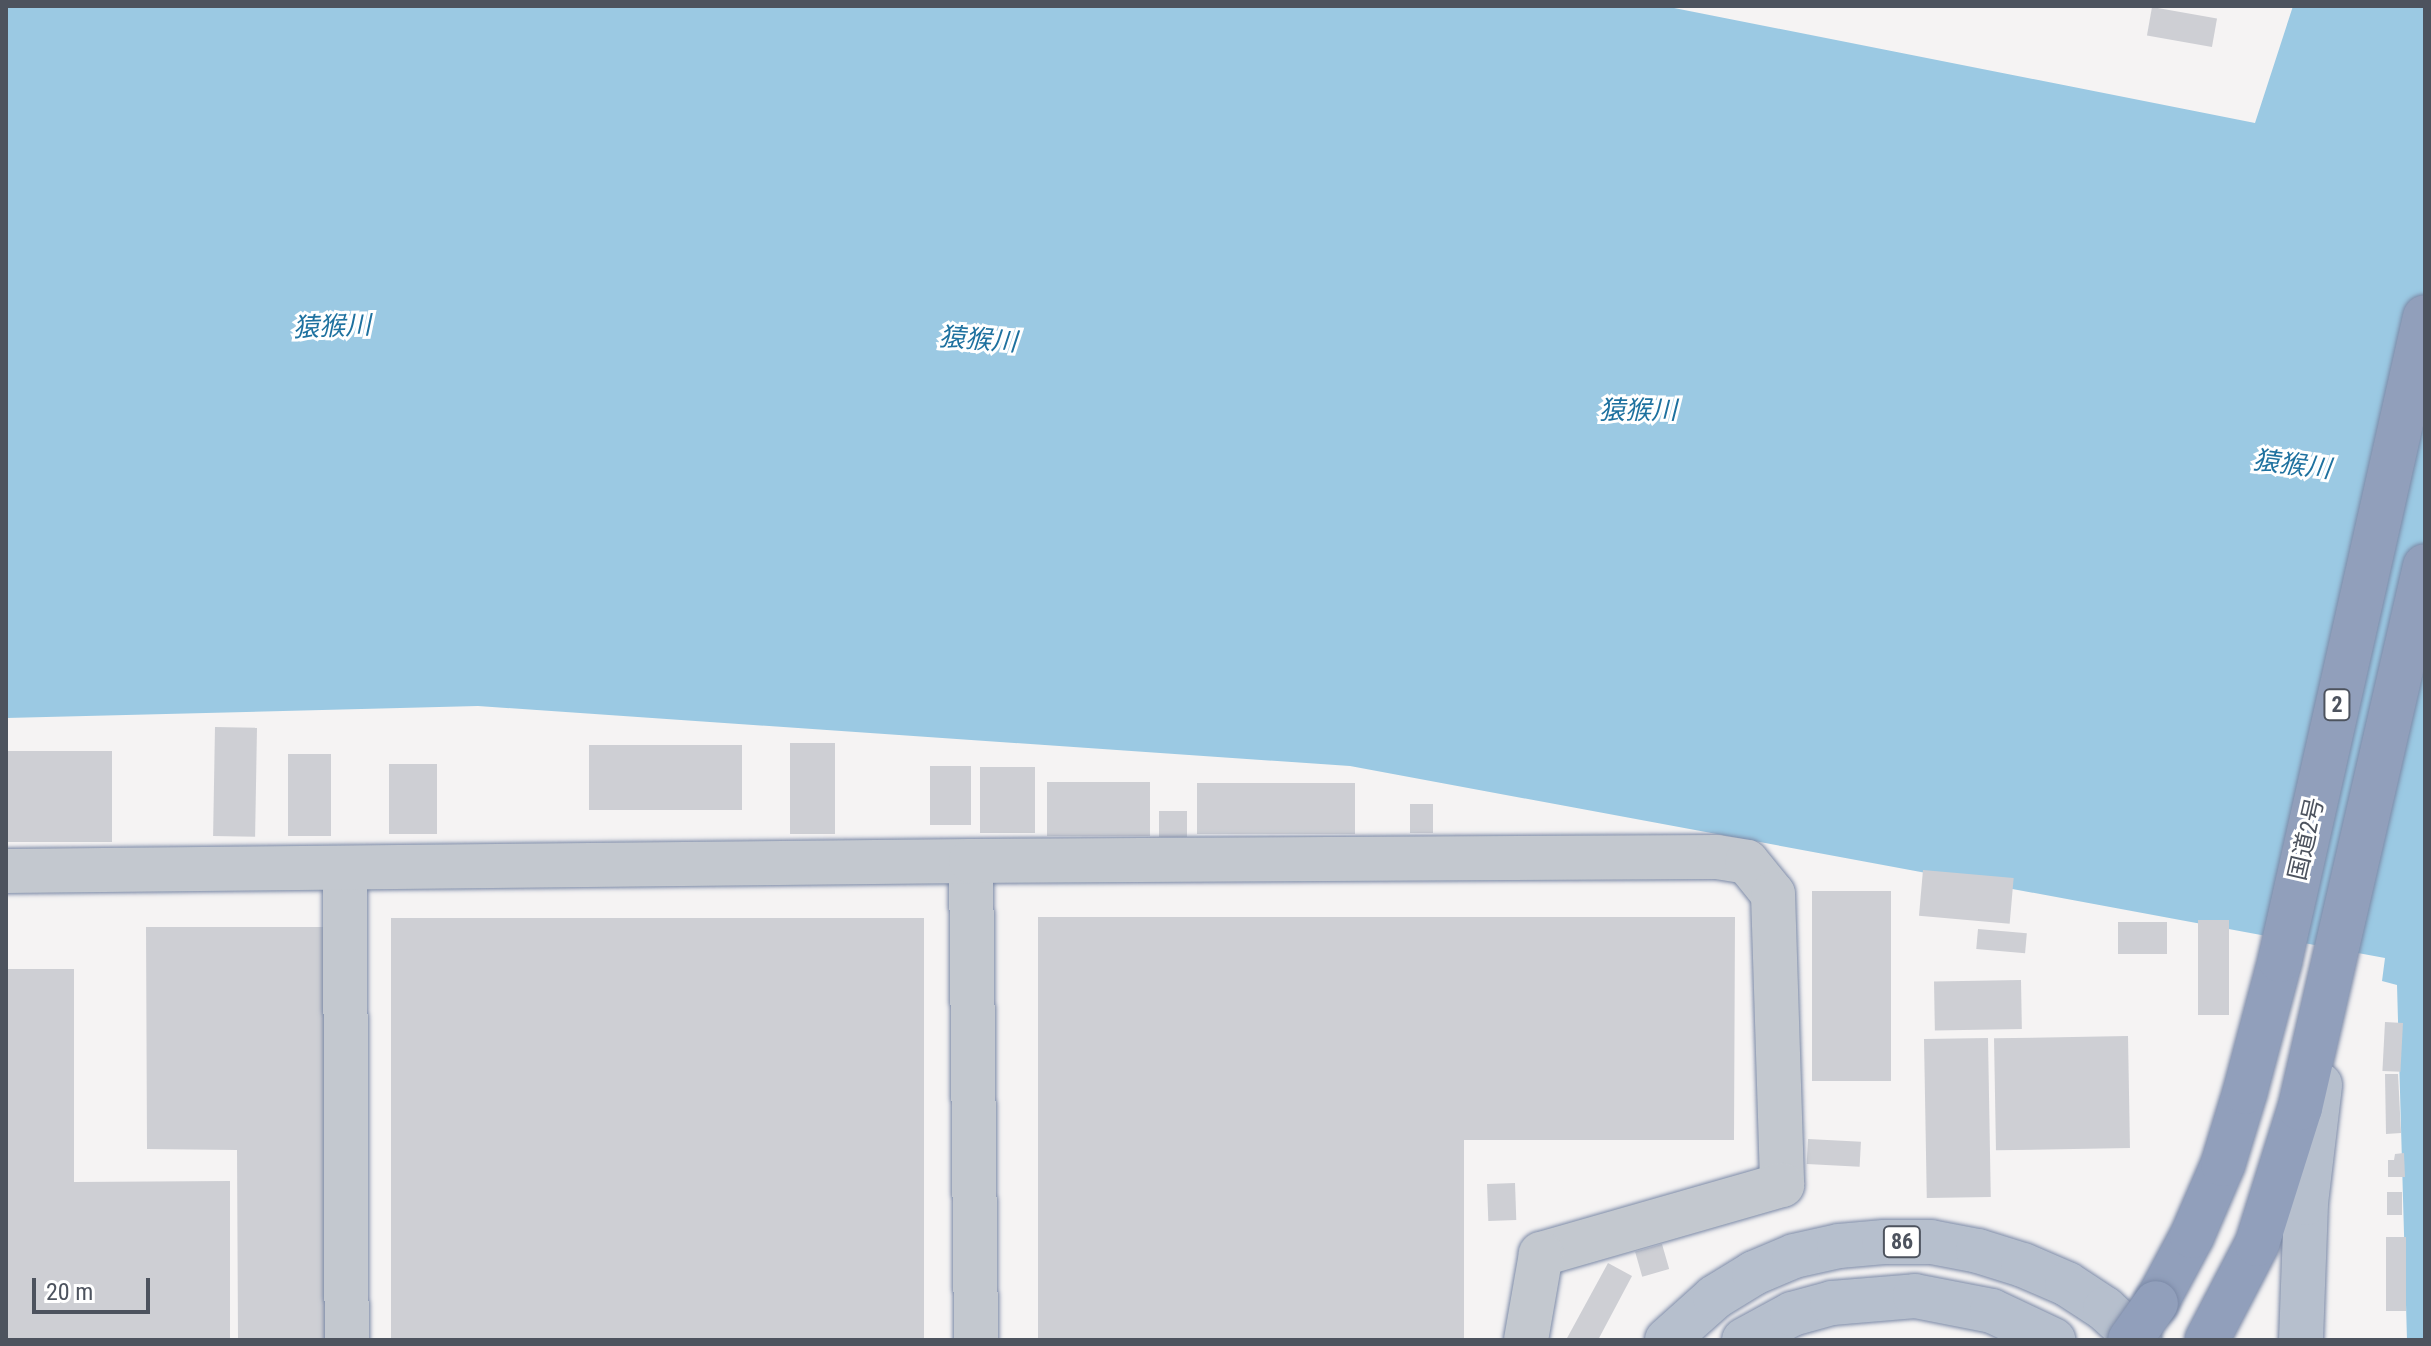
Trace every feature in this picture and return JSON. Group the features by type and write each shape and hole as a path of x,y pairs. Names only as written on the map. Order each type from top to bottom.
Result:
{"highway":[{"name":"国道2号","path":"2130,1340 2147,1321 2192,1236 2223,1164 2245,1092 2280,960 2425,317"},
{"path":"2207,1340 2257,1244 2307,1111 2425,566"}],"main road":[{"path":"2301,1340 2307,1111"},
{"name":"86","path":"1667,1340 1715,1297 1754,1273 1794,1256 1839,1246 1884,1242 1931,1242 1978,1251 2023,1265 2067,1284 2105,1309 2147,1321"},
{"path":"1744,1340 1792,1314 1832,1303 1915,1296 1992,1311 2053,1340"}],"lane":[{"path":"6,871 1717,857 1747,862 1773,894 1782,1185 1541,1254 1526,1340"},
{"path":"971,861 976,1340"},
{"path":"345,869 347,1340"}],"water":[{"name":"猿猴川","path":"6,6 1664,6 2255,123 2293,6 2425,6 2425,1340 2407,1340 2397,985 2382,981 2385,958 1350,766 478,706 6,718"}],"building":[{"path":"2152,7 2217,18 2212,47 2147,36"},
{"path":"215,727 257,728 255,837 213,836"},
{"path":"790,743 835,743 835,834 790,834"},
{"path":"589,745 742,745 742,810 589,810"},
{"path":"6,751 112,751 112,842 6,842"},
{"path":"288,754 331,754 331,836 288,836"},
{"path":"389,764 437,764 437,834 389,834"},
{"path":"930,766 971,766 971,825 930,825"},
{"path":"980,767 1035,767 1035,833 980,833"},
{"path":"1047,782 1150,782 1150,836 1047,836"},
{"path":"1197,783 1355,783 1355,834 1197,834"},
{"path":"1410,804 1433,804 1433,833 1410,833"},
{"path":"1159,811 1187,811 1187,837 1159,837"},
{"path":"1923,870 2014,878 2010,924 1919,916"},
{"path":"1812,891 1891,891 1891,1081 1812,1081"},
{"path":"1038,917 1735,917 1734,1140 1464,1140 1464,1340 1038,1340"},
{"path":"391,918 924,918 924,1340 391,1340"},
{"path":"2198,920 2229,920 2229,1015 2198,1015"},
{"path":"2118,922 2167,922 2167,954 2118,954"},
{"path":"146,927 324,927 325,1340 238,1340 237,1150 147,1149"},
{"path":"1978,929 2027,933 2025,953 1976,949"},
{"path":"6,969 74,969 74,1182 230,1181 230,1340 6,1340"},
{"path":"2021,980 2022,1029 1935,1031 1934,982"},
{"path":"2385,1022 2403,1023 2400,1072 2382,1071"},
{"path":"2128,1036 2130,1148 1996,1150 1994,1038"},
{"path":"1988,1038 1991,1197 1927,1198 1924,1039"},
{"path":"2385,1074 2398,1074 2401,1133 2386,1134"},
{"path":"1808,1139 1861,1142 1860,1167 1807,1164"},
{"path":"2404,1153 2405,1177 2388,1177 2388,1160 2394,1160 2395,1154"},
{"path":"1515,1183 1516,1220 1488,1221 1487,1184"},
{"path":"2387,1192 2402,1192 2402,1215 2387,1215"},
{"path":"2386,1237 2406,1237 2406,1311 2386,1311"},
{"path":"1662,1244 1669,1269 1642,1277 1635,1252"},
{"path":"1608,1263 1632,1276 1598,1340 1566,1340"}]}
